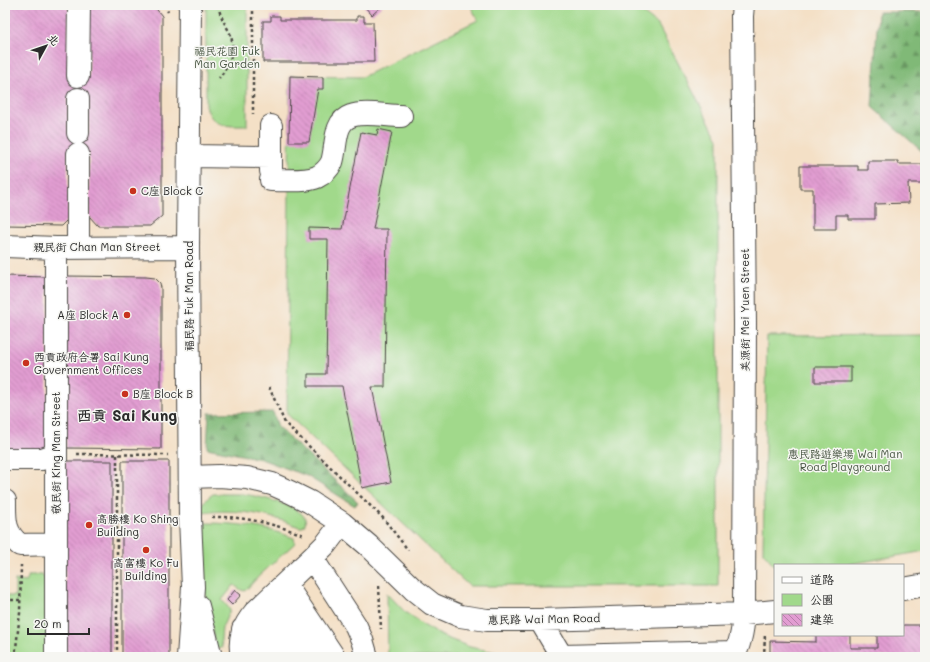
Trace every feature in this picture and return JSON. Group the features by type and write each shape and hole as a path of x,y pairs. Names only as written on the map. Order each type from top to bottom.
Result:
{"street":[{"path":"78,76 79,5"},
{"name":"福民路 Fuk Man Road","path":"188,657 193,587 190,518 188,247 190,5"},
{"name":"美源街 Mei Yuen Street","path":"734,655 742,636 744,614 745,324 743,5"},
{"path":"78,99 78,248"},
{"path":"262,121 270,156 270,187 306,180 316,177 325,171 331,163 339,128 344,120 350,116 360,114 401,116"},
{"path":"189,156 270,156"},
{"name":"親民街 Chan Man Street","path":"5,246 56,248 188,247"},
{"name":"敬民街 King Man Street","path":"56,248 56,657"},
{"path":"5,459 42,459 56,454"},
{"name":"惠民路 Wai Man Road","path":"190,477 219,476 247,478 272,484 310,502 342,523 369,546 413,589 432,604 460,616 487,620 540,620 744,614 774,611"},
{"path":"5,501 5,522 7,528 20,545 56,544"},
{"path":"242,657 240,650 241,639 263,606 326,544 342,523"},
{"path":"312,558 356,626 367,657"},
{"path":"904,589 925,585"},
{"name":"福民路 Fuk Man Road","path":"193,587 211,657"},
{"path":"262,657 263,606"},
{"path":"263,606 286,657"},
{"path":"263,606 310,657"},
{"path":"263,606 334,657"},
{"path":"540,620 562,656 734,655"}],"path":[{"path":"218,5 221,16 230,33 233,51 228,66 220,78"},
{"path":"253,5 262,121"},
{"path":"269,387 285,423 383,518 408,550"},
{"path":"56,454 169,455"},
{"path":"117,455 117,657"},
{"path":"190,518 241,518 279,526 304,536"},
{"path":"15,657 21,600 20,545"},
{"path":"379,581 381,634"},
{"path":"5,600 21,600"},
{"path":"764,657 765,633"}],"green space":[{"name":"福民花園 Fuk Man Garden","path":"206,5 247,5 247,126 221,124 216,122 208,113 206,105"},
{"path":"470,5 633,5 658,25 718,139 718,586 469,586 287,414 290,76 362,77 478,20"},
{"path":"878,12 925,12 925,154 872,107"},
{"name":"惠民路遊樂場 Wai Man Road Playground","path":"925,335 925,551 850,564 774,565 763,552 767,336"},
{"path":"273,412 278,427 358,502 355,506 307,476 261,459 207,448 209,413"},
{"path":"213,494 242,494 270,500 294,508 302,514 305,520 303,527 252,513 228,511 203,513 201,509 203,504"},
{"path":"203,523 260,528 294,538 295,543 245,591 234,585 222,600 230,610 222,628 222,648 216,649 202,578 199,526"},
{"path":"29,575 42,575 47,581 46,657 5,657 5,596 15,596 15,580 26,582"},
{"path":"387,593 405,612 423,625 444,637 470,647 500,653 526,653 531,657 388,657"}],"building":[{"path":"6,5 64,5 69,10 68,76 89,76 89,11 95,5 153,5 162,16 162,216 150,226 98,226 89,216 89,153 68,154 68,219 61,226 5,225","holes":["68,99 89,99 89,133 68,133"]},
{"path":"363,5 383,5 372,15"},
{"path":"271,16 280,16 280,20 357,20 357,16 364,16 364,22 373,22 374,62 263,62 263,21 271,21"},
{"path":"290,76 323,77 323,89 318,89 309,142 289,142"},
{"path":"378,129 392,132 373,229 387,229 385,387 372,387 391,482 362,488 342,386 308,386 308,374 326,374 328,239 309,239 309,228 342,229 361,132 377,135"},
{"path":"868,161 898,161 898,164 925,164 925,183 908,183 909,203 875,204 875,219 848,219 848,215 836,215 836,229 813,229 813,189 800,189 800,166 858,166 858,170 868,170"},
{"name":"西貢政府合署 Sai Kung Government Offices","path":"5,276 48,277 47,450 5,450"},
{"path":"66,276 146,277 155,278 160,283 161,449 66,448"},
{"path":"815,367 851,367 851,382 815,382"},
{"name":"高勝樓 Ko Shing Building","path":"65,461 112,461 112,657 65,657"},
{"name":"高富樓 Ko Fu Building","path":"122,461 169,461 169,657 122,657"},
{"path":"235,590 241,595 232,605 227,600"},
{"path":"904,625 925,625 925,657 770,657 770,641 816,642 816,636 850,636 850,648 877,648 877,636 904,636"}],"place":[{"name":"C座 Block C","path":"133,191"},
{"name":"A座 Block A","path":"127,315"},
{"name":"西貢政府合署 Sai Kung Government Offices","path":"26,363"},
{"name":"B座 Block B","path":"125,394"},
{"name":"高勝樓 Ko Shing Building","path":"89,525"},
{"name":"高富樓 Ko Fu Building","path":"146,550"}],"district":[{"name":"西貢 Sai Kung","path":"127,416"}]}
